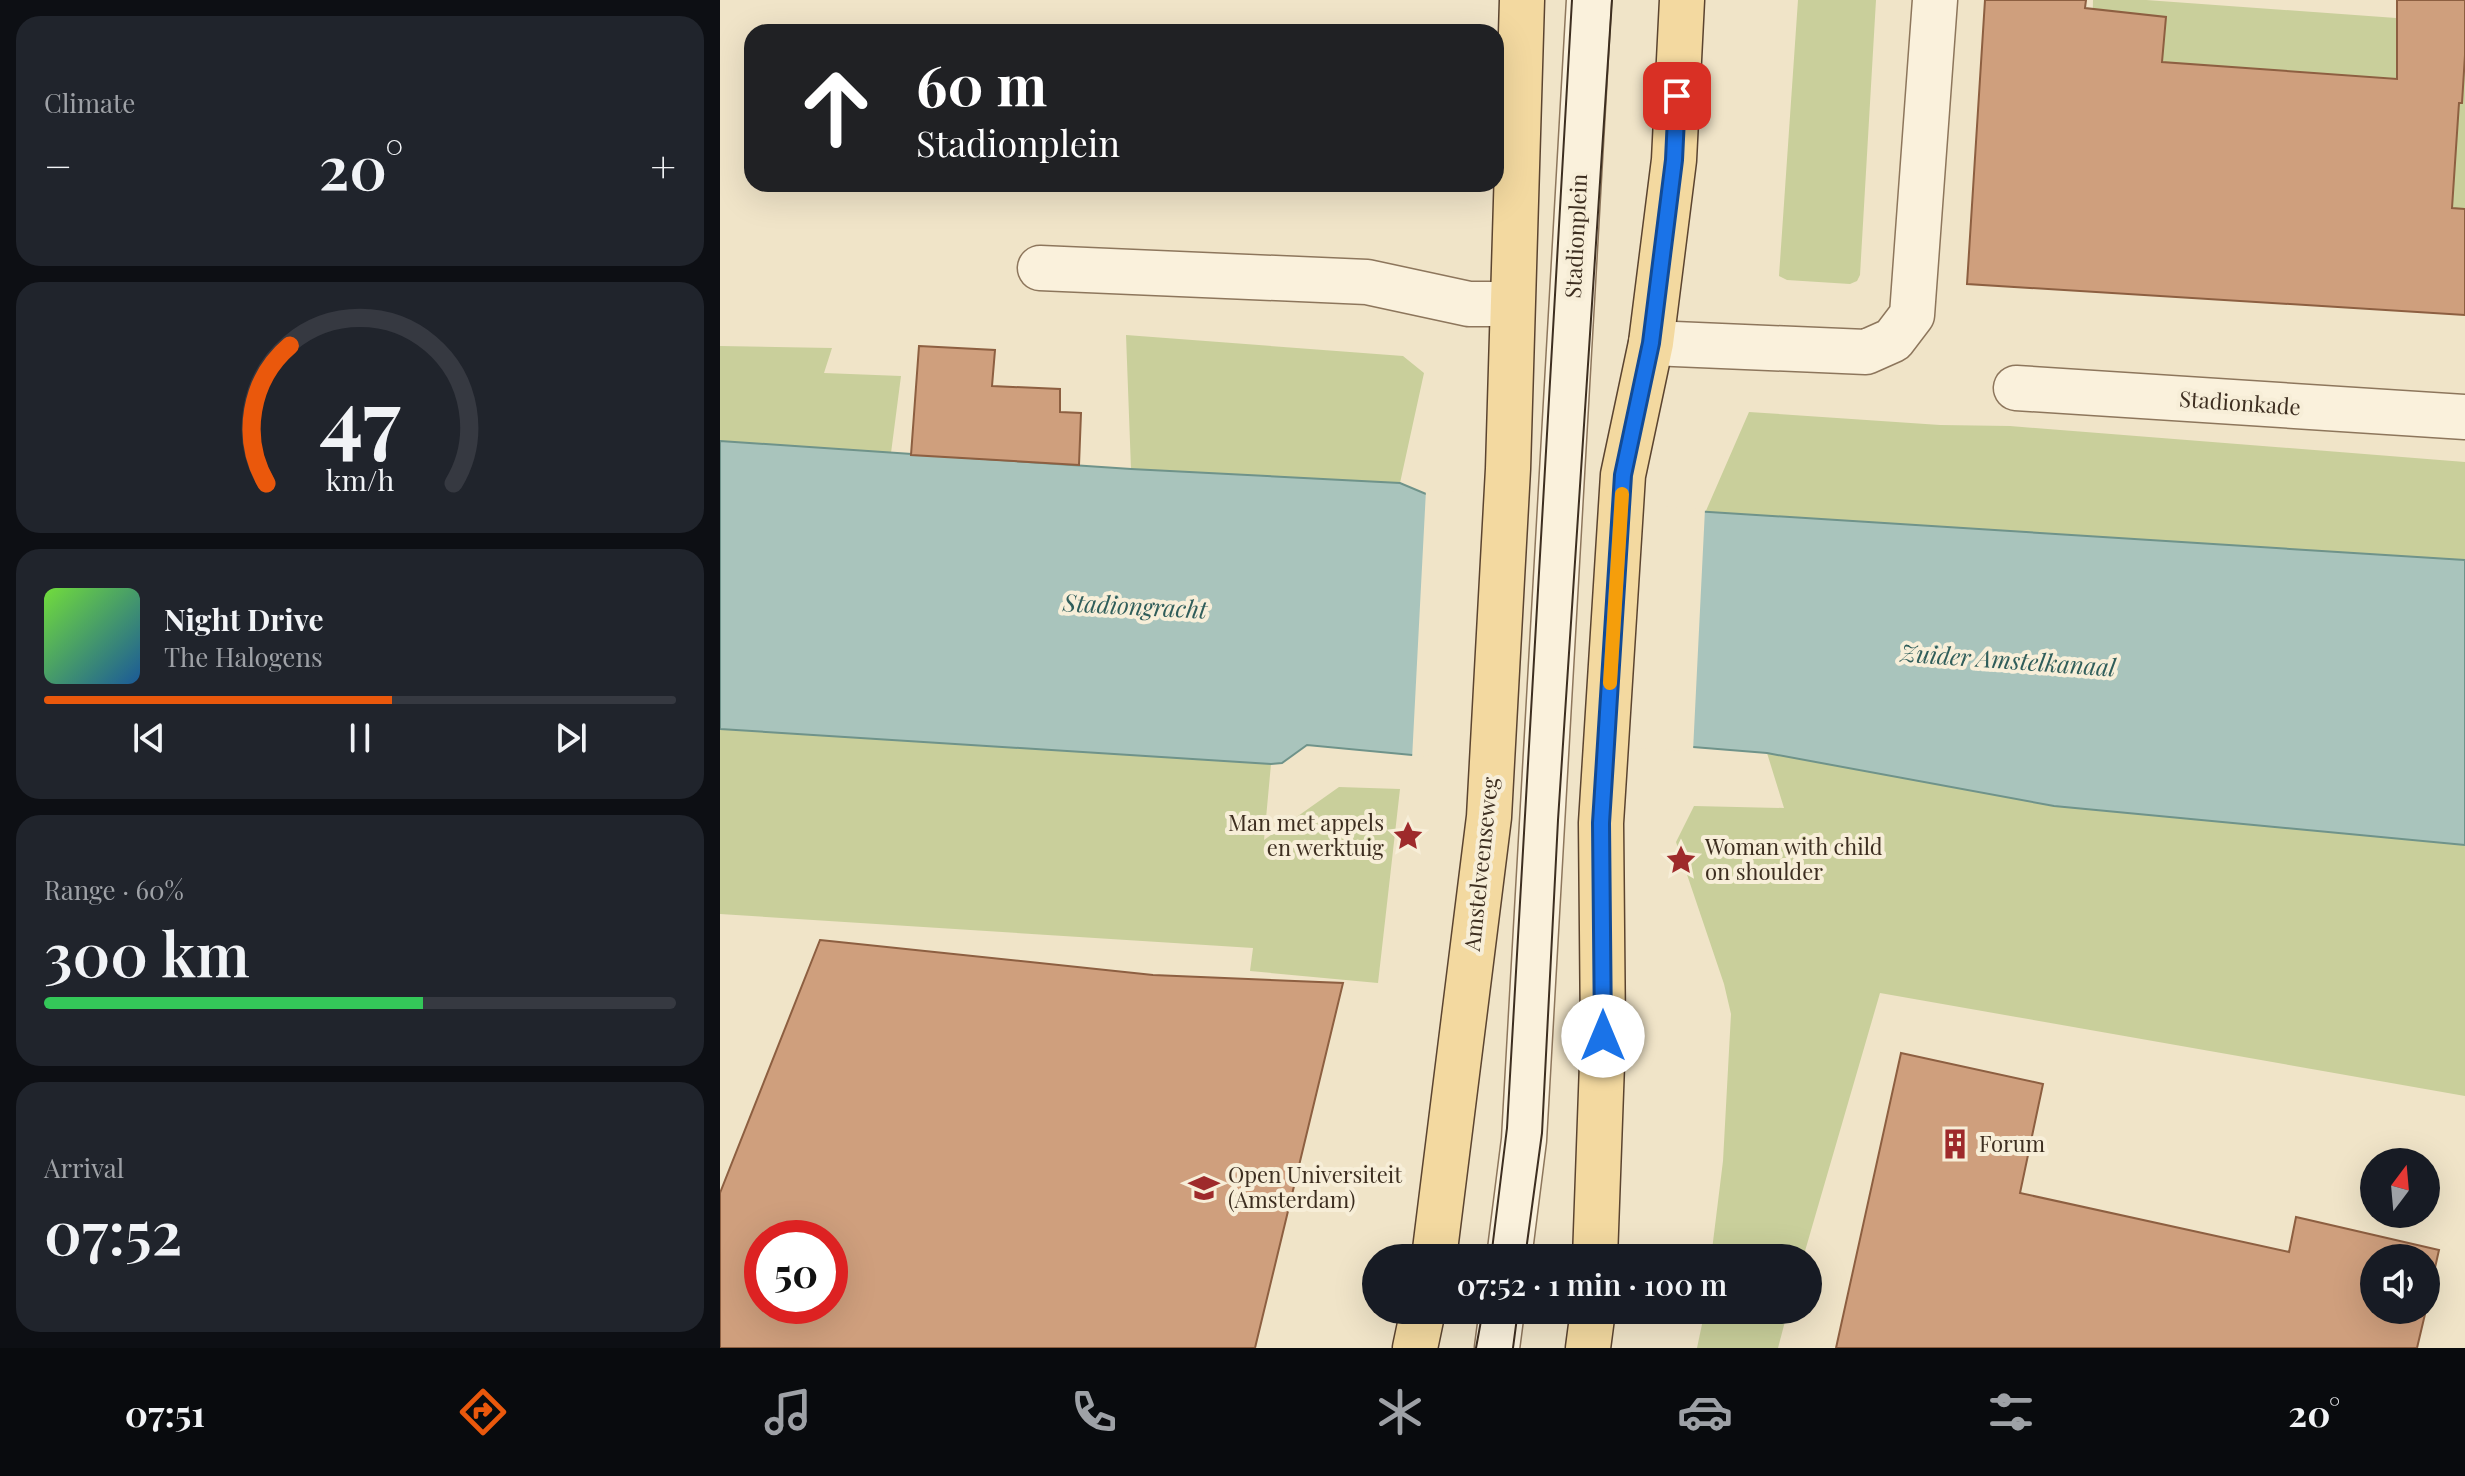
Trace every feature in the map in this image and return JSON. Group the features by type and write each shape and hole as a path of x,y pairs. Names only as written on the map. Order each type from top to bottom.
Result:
{"main road":[{"path":"1512,304 1522,0"},
{"path":"1596,1244 1603,1036 1601,823 1623,475 1651,343 1674,160 1682,0"},
{"name":"Amstelveenseweg","path":"1436,1244 1489,817 1508,469 1512,304"},
{"path":"1415,1348 1420,1324"},
{"path":"1588,1348 1591,1324"}],"street":[{"name":"Stadionplein","path":"1511,1244 1524,1140 1589,0"},
{"path":"1651,343 1866,352 1893,340 1912,315 1935,0"},
{"path":"1040,268 1367,282 1469,304 1512,304"},
{"name":"Stadionkade","path":"2016,388 2465,417"},
{"path":"1497,1348 1500,1324"}],"green space":[{"path":"1798,0 1876,0 1860,275 1857,281 1850,284 1787,280 1779,276"},
{"path":"2093,0 2146,0 2465,23 2465,209 2089,187"},
{"path":"1126,335 1403,356 1424,373 1400,483 1131,469"},
{"path":"720,346 832,348 824,373 901,376 891,453 720,441"},
{"path":"1749,412 1940,425 2010,426 2465,462 2465,560 1705,513"},
{"path":"720,729 1271,764 1264,840 1339,787 1400,789 1378,983 1250,971 1253,948 720,914"},
{"path":"1767,753 2054,806 2465,845 2465,1096 1880,993 1807,1244 1713,1244 1723,1161 1731,1014 1724,984 1676,842 1694,806 1784,808"},
{"path":"1702,1324 1784,1324 1778,1348 1697,1348"}],"water":[{"path":"720,441 1131,469 1400,483 1426,494 2465,560 2465,845 2054,806 1767,753 1693,747 1489,738 1412,755 1307,745 1282,763 1271,764 720,729"}],"pier":[{"path":"1426,490 1705,509 1693,751 1489,742 1412,759"}],"building":[{"path":"1985,0 2086,0 2085,8 2166,17 2162,62 2397,79 2397,0 2465,0 2462,103 2459,103 2452,208 2465,209 2465,315 1967,284"},
{"path":"919,346 995,350 992,386 1060,389 1060,412 1081,413 1079,465 911,455"},
{"path":"820,940 1153,975 1343,983 1255,1348 720,1348 720,1193"},
{"name":"Forum","path":"1901,1053 2043,1084 2020,1193 2289,1252 2296,1217 2413,1244 2360,1244 2360,1324 2423,1324 2417,1348 1836,1348"}],"tram line":[{"path":"1493,1244 1507,1128 1572,0"},
{"path":"1527,1244 1542,1133 1558,820 1612,0"},
{"path":"1476,1348 1480,1324"},
{"path":"1513,1348 1516,1324"}],"slow traffic":[{"path":"1610,683 1622,494"}],"place":[{"name":"Man met appels en werktuig","path":"1408,836"},
{"name":"Woman with child on shoulder","path":"1681,860"},
{"name":"Forum","path":"1955,1144"},
{"name":"Open Universiteit (Amsterdam)","path":"1204,1188"}],"route":[{"path":"1603,1036 1601,823 1623,475 1651,343 1674,160 1677,96"}],"water label":[{"name":"Stadiongracht","path":"1135,607"},
{"name":"Zuider Amstelkanaal","path":"2008,661"}]}
